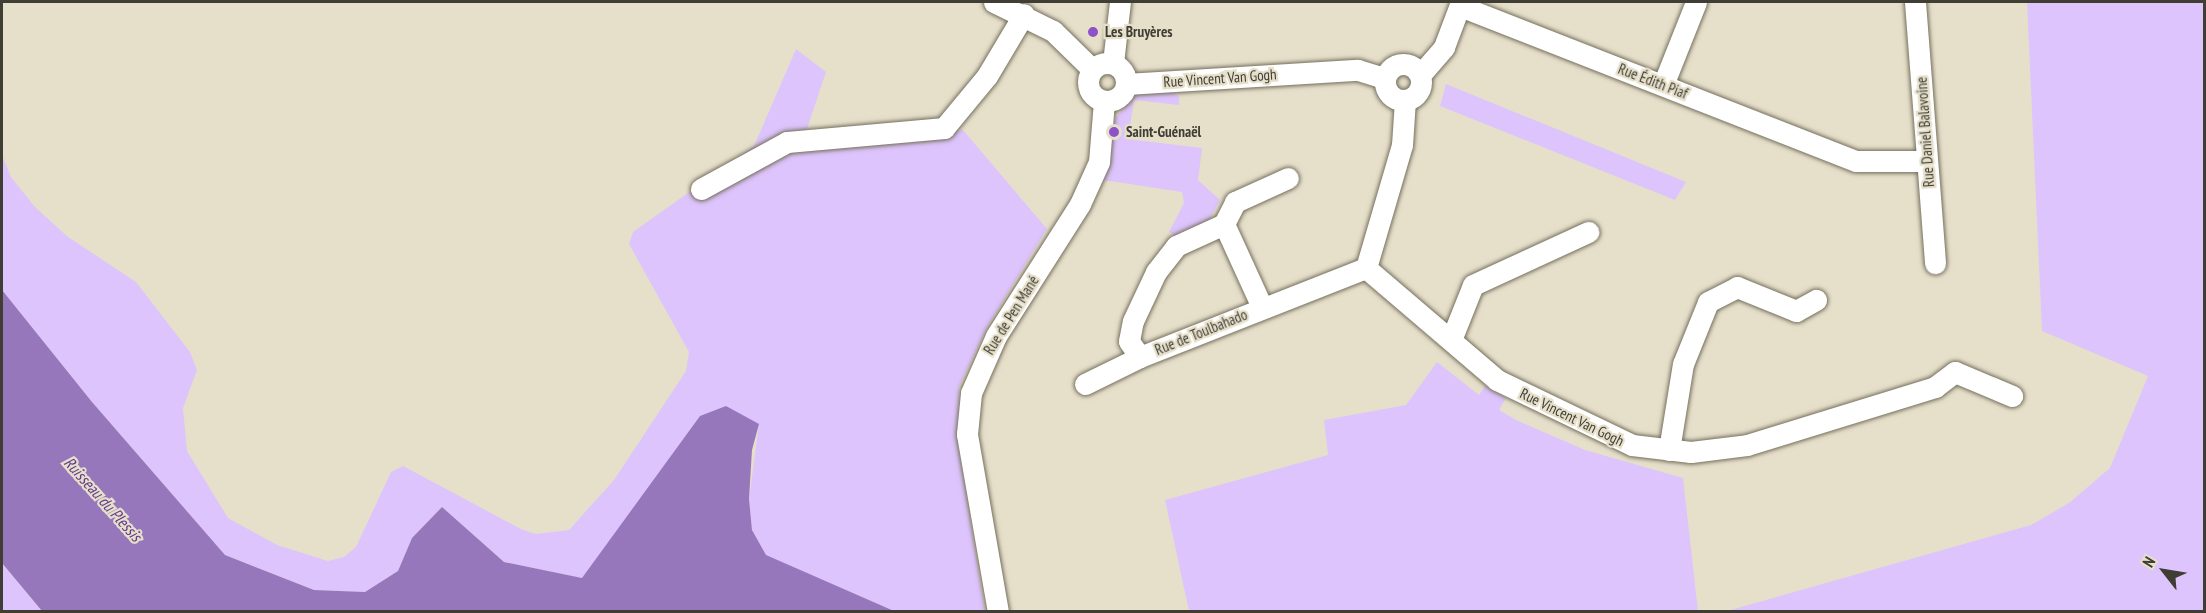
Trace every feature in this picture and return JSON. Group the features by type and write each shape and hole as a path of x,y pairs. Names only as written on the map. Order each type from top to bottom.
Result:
{"street":[{"path":"994,2 1024,14 1053,31 1092,69"},
{"path":"1113,63 1120,2"},
{"path":"1663,85 1696,2"},
{"name":"Rue Daniel Balavoine","path":"1916,2 1935,263"},
{"name":"Rue Édith Piaf","path":"1420,75 1444,47 1461,4 1856,161 1926,160"},
{"path":"700,189 787,142 944,128 987,76 1024,14"},
{"path":"1092,69 1113,63"},
{"path":"1092,69 1089,87 1104,101 1122,93 1126,84 1123,70 1113,63"},
{"path":"1402,64 1413,66 1420,75 1419,91 1405,100 1387,91 1385,78 1391,68 1402,64"},
{"name":"Rue Vincent Van Gogh","path":"1126,84 1358,70 1385,78"},
{"path":"1366,268 1402,145 1405,100"},
{"name":"Rue de Pen Mané","path":"998,612 967,434 971,393 996,336 1084,193 1099,162 1104,101"},
{"path":"1224,224 1235,202 1288,178"},
{"name":"Rue de Toulbahado","path":"1140,357 1130,341 1133,321 1156,272 1176,246 1224,224 1262,306"},
{"path":"1451,340 1473,285 1588,232"},
{"name":"Rue Vincent Van Gogh","path":"1366,268 1497,380 1632,445 1691,452 1747,445 1935,387 1955,372 2012,396"},
{"name":"Rue de Toulbahado","path":"1085,384 1140,357 1262,306 1366,268"},
{"path":"1670,450 1683,364 1708,302 1737,287 1796,311 1816,300"}],"shaded area":[{"path":"2027,2 2204,2 2204,611 1727,611 2031,525 2069,503 2110,468 2148,376 2042,331"},
{"path":"796,49 826,72 801,147 963,130 1047,229 987,327 959,387 958,444 985,611 894,611 766,556 752,530 749,499 759,424 582,578 504,562 442,507 412,538 398,571 365,592 314,590 225,555 92,402 2,290 2,155 11,177 35,207 68,237 136,282 190,352 197,370 183,408 187,451 228,518 277,545 328,561 344,557 356,547 391,472 403,466 521,529 536,534 569,530 614,480 686,371 689,352 629,244 633,232 754,146"},
{"path":"1446,84 1686,182 1675,200 1440,106"},
{"path":"1148,90 1166,90 1179,96 1179,105 1134,100 1128,139 1202,148 1198,180 1220,200 1208,223 1177,237 1169,232 1184,203 1182,192 1103,180 1116,117 1136,95"},
{"path":"1437,362 1479,395 1485,386 1506,398 1499,410 1518,421 1585,450 1683,478 1698,611 1189,611 1165,500 1328,455 1324,420 1406,405"},
{"path":"2,563 42,611 2,611"}],"water":[{"name":"Ruisseau du Plessis","path":"2,290 92,402 225,555 314,590 365,592 398,571 412,538 442,507 504,562 582,578 700,416 726,406 759,424 752,450 749,499 752,530 766,555 894,611 42,611 2,563"}],"place":[{"name":"Les Bruyères","path":"1093,32"},
{"name":"Saint-Guénaël","path":"1114,132"}]}
